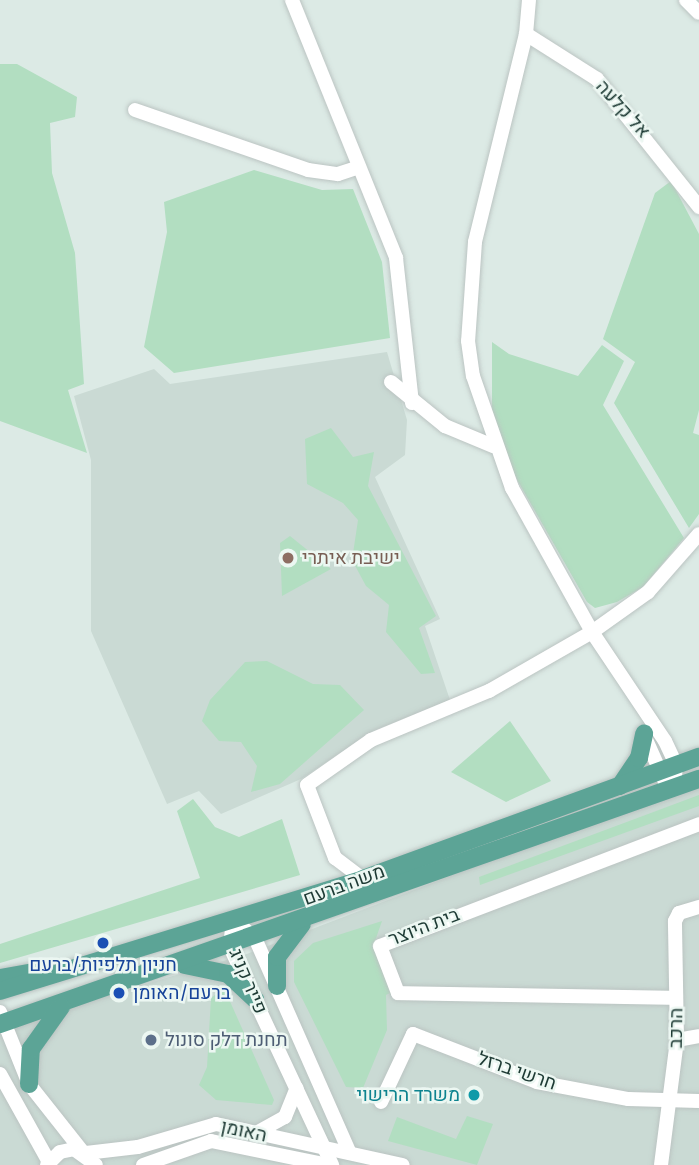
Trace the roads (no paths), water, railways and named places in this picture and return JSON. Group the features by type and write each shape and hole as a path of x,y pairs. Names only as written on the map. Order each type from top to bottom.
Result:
{"main road":[{"path":"620,786 637,763 644,734"},
{"name":"משה ברעם","path":"92,966 363,879 699,757"},
{"name":"משה ברעם","path":"1,1022 305,922 699,779"},
{"path":"277,986 277,957 305,922"},
{"path":"175,965 219,970 255,999"},
{"path":"0,978 92,966"},
{"path":"0,991 92,966"},
{"path":"29,1084 34,1041 68,1001"}],"street":[{"path":"292,0 396,258 412,403"},
{"path":"529,0 526,34 475,242 468,296 472,376 493,446 592,632 676,765 674,789"},
{"path":"686,0 699,13"},
{"name":"אל קלעה","path":"526,34 597,79 699,207"},
{"path":"135,110 309,170 338,174 359,167"},
{"path":"391,382 412,403 445,426 493,446"},
{"path":"363,879 335,858 307,785 371,740 489,691 592,632 648,592 696,543"},
{"path":"637,703 657,773 674,789"},
{"name":"בית היוצר","path":"676,998 398,993 380,946 699,824"},
{"name":"הרכב","path":"661,1165 672,1103 677,1040 675,921 679,913 699,907"},
{"name":"פייר קניג","path":"233,919 256,938 349,1153"},
{"name":"פייר קניג","path":"233,919 230,947 330,1165"},
{"path":"1,1022 29,1084 96,1165"},
{"name":"חרשי ברזל","path":"381,1102 413,1034 537,1082 672,1103 699,1101"},
{"path":"677,1040 699,1036"},
{"path":"0,1074 48,1163"},
{"path":"256,1133 285,1117 296,1087"},
{"name":"האומן","path":"48,1163 67,1149 84,1152 138,1147 206,1124 403,1165"},
{"name":"האומן","path":"143,1165 211,1141 330,1165"}],"place":[{"name":"ישיבת איתרי","path":"288,558"},
{"name":"חניון תלפיות/ברעם","path":"103,943"},
{"name":"ברעם/האומן","path":"119,993"},
{"name":"תחנת דלק סונול","path":"151,1040"},
{"name":"משרד הרישוי","path":"474,1095"}]}
